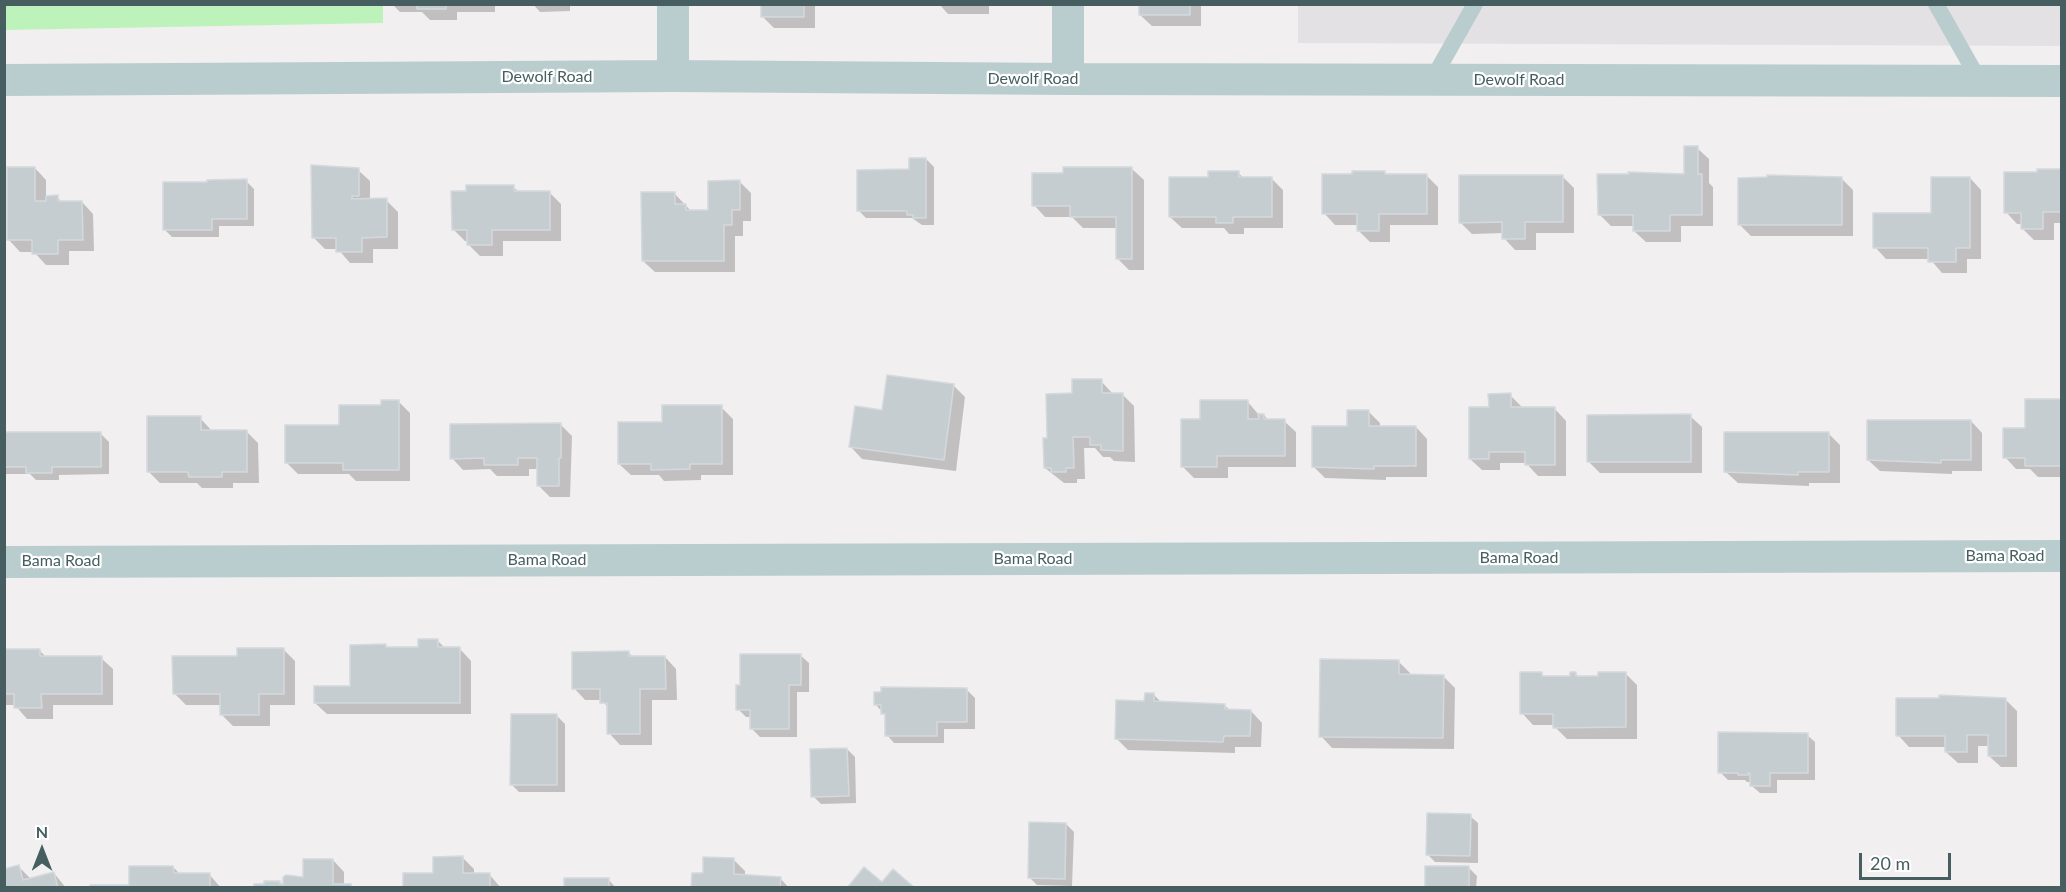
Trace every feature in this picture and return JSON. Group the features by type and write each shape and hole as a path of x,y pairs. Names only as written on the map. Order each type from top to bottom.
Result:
{"street":[{"path":"673,4 673,76"},
{"path":"1068,4 1068,79"},
{"name":"Dewolf Road","path":"4,80 673,76 2061,81"},
{"name":"Bama Road","path":"4,562 2061,556"}],"lane":[{"path":"1432,80 1475,4"},
{"path":"1936,4 1979,80"}],"shaded area":[{"path":"1298,5 2061,5 2061,46 1298,43"}],"green space":[{"path":"383,4 383,23 5,30 5,5"}],"building":[{"path":"417,4 446,4 446,9 417,9"},
{"path":"761,4 804,4 804,17 761,17"},
{"path":"1139,4 1190,4 1190,15 1139,15"},
{"path":"1684,146 1698,146 1698,174 1702,174 1702,215 1670,215 1670,231 1633,231 1633,215 1598,215 1597,174 1629,174 1628,172 1684,174"},
{"path":"909,158 926,158 926,218 913,218 913,215 907,215 907,211 857,211 857,170 909,169"},
{"path":"311,165 359,168 359,196 352,196 352,199 387,198 387,237 362,238 362,252 336,252 336,238 312,238"},
{"path":"7,167 35,167 35,201 46,201 46,196 58,195 58,201 82,201 83,240 58,240 58,254 32,254 32,240 7,240"},
{"path":"1063,167 1132,167 1132,259 1116,259 1116,217 1070,217 1070,206 1032,206 1032,173 1063,173"},
{"path":"2037,169 2062,169 2062,212 2043,212 2043,229 2021,229 2021,213 2004,213 2004,172 2037,172"},
{"path":"1208,171 1239,171 1239,177 1272,177 1272,217 1233,217 1233,223 1216,223 1216,217 1169,217 1169,177 1208,177"},
{"path":"1352,171 1427,174 1427,214 1379,214 1379,231 1357,231 1357,214 1322,214 1322,174 1352,174"},
{"path":"1459,175 1563,175 1563,222 1525,222 1525,239 1502,239 1502,222 1459,223"},
{"path":"1767,175 1842,177 1842,225 1738,225 1738,178 1767,177"},
{"path":"1931,177 1970,177 1970,248 1956,248 1956,262 1928,262 1928,248 1873,248 1873,213 1931,213"},
{"path":"247,179 247,219 212,219 212,230 163,230 163,182"},
{"path":"740,180 740,210 732,210 732,225 724,225 724,261 642,261 641,192 675,192 675,204 686,204 686,210 708,210 708,181"},
{"path":"466,185 514,185 514,191 550,191 550,230 492,230 492,245 467,245 467,230 452,230 451,191 466,191"},
{"path":"887,375 954,384 944,460 849,447 855,406 882,410"},
{"path":"1072,379 1102,379 1102,393 1123,393 1123,451 1101,450 1101,445 1090,445 1090,437 1073,437 1074,468 1066,468 1066,472 1051,472 1051,468 1044,468 1043,438 1047,438 1046,394 1072,393"},
{"path":"1511,393 1511,407 1555,407 1555,465 1525,465 1525,452 1489,452 1489,459 1469,459 1469,407 1489,407 1488,394"},
{"path":"2025,399 2062,399 2062,466 2025,466 2025,458 2003,458 2003,428 2025,428"},
{"path":"381,400 399,400 399,470 343,470 343,463 285,463 285,425 339,425 339,405 381,405"},
{"path":"1200,400 1248,400 1248,419 1259,419 1258,414 1264,414 1264,419 1285,419 1285,456 1217,456 1217,467 1181,467 1181,419 1200,419"},
{"path":"662,405 722,405 722,464 690,464 690,469 651,470 651,464 618,464 618,422 662,422"},
{"path":"1347,410 1369,410 1369,426 1416,426 1416,466 1374,466 1374,469 1312,467 1312,426 1347,426"},
{"path":"1691,414 1691,462 1587,462 1587,415"},
{"path":"147,416 201,416 201,430 247,430 247,472 222,472 222,477 189,477 188,472 147,472"},
{"path":"1867,420 1971,420 1971,460 1941,460 1941,463 1867,460"},
{"path":"561,423 559,486 537,486 537,458 518,458 518,465 484,465 484,458 450,459 450,424"},
{"path":"4,432 101,432 101,467 52,467 52,473 26,473 26,467 4,467"},
{"path":"1724,432 1829,432 1829,472 1798,472 1798,475 1724,472"},
{"path":"418,639 438,639 438,647 460,647 460,703 314,703 314,686 350,686 350,645 386,644 386,647 418,647"},
{"path":"237,648 284,648 284,694 259,694 259,715 220,715 220,694 173,694 172,656 237,656"},
{"path":"4,649 40,649 40,656 102,656 102,694 41,694 42,708 14,708 14,694 4,694"},
{"path":"629,651 629,656 665,656 666,689 640,689 640,734 607,734 607,703 600,703 600,689 572,689 572,652"},
{"path":"740,654 801,654 801,685 789,685 789,729 750,729 750,710 736,710 736,685 740,685"},
{"path":"1320,659 1399,660 1399,674 1444,675 1443,738 1319,737"},
{"path":"1520,672 1542,672 1542,676 1570,676 1570,672 1576,672 1576,676 1598,676 1598,672 1626,672 1626,727 1553,728 1553,714 1520,714"},
{"path":"881,687 967,688 967,722 937,722 937,736 885,736 885,714 881,714 881,705 874,705 874,692 881,692"},
{"path":"1145,693 1154,693 1154,701 1225,704 1225,709 1251,710 1250,736 1224,736 1223,742 1115,739 1116,700 1144,701"},
{"path":"1939,695 2006,698 2006,756 1988,756 1988,735 1967,735 1967,752 1945,752 1945,736 1896,736 1896,698 1939,698"},
{"path":"511,714 557,714 557,785 510,785"},
{"path":"1718,732 1808,733 1808,773 1770,773 1770,786 1750,786 1750,773 1738,775 1738,773 1718,773"},
{"path":"847,748 849,796 811,797 810,749"},
{"path":"1427,813 1471,814 1470,856 1426,855"},
{"path":"1029,822 1066,823 1065,879 1028,878"},
{"path":"463,856 463,873 490,873 490,888 403,888 403,873 433,873 433,857"},
{"path":"703,857 734,858 734,874 781,877 780,888 691,888 692,873 703,873"},
{"path":"303,859 333,859 333,884 351,884 351,888 254,888 254,884 264,884 264,881 280,881 280,884 283,884 283,877 286,875 303,877"},
{"path":"19,865 23,880 54,872 58,888 4,888 4,869"},
{"path":"129,866 173,866 174,873 210,873 210,888 90,888 90,885 129,885"},
{"path":"1425,866 1469,866 1469,888 1425,888"},
{"path":"864,867 882,882 893,869 915,888 847,888"},
{"path":"564,878 609,878 609,888 564,888"}]}
